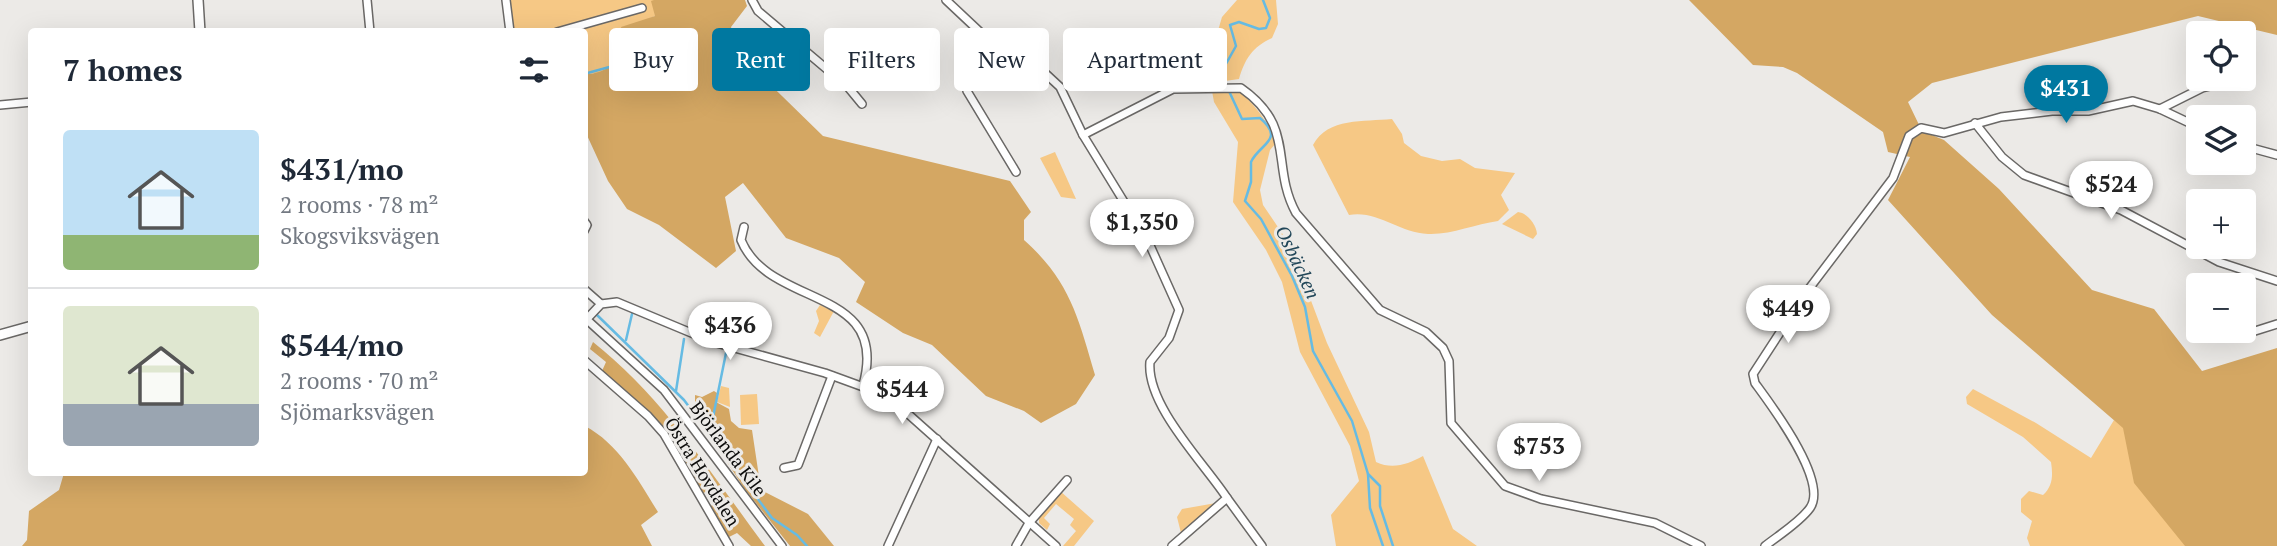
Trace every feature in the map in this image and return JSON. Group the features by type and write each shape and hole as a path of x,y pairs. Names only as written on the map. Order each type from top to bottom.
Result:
{"street":[{"path":"198,0 200,28"},
{"path":"367,0 370,28"},
{"path":"506,0 510,28"},
{"path":"752,0 758,10 849,87 862,104"},
{"path":"946,0 975,28"},
{"path":"571,28 642,8"},
{"path":"1049,77 1063,91 1083,135 1148,241 1177,303 1178,316 1173,331 1150,362 1153,384 1179,432 1262,546"},
{"path":"1083,135 1173,89 1241,88 1261,107 1276,130 1282,150 1285,184 1296,212 1380,310 1426,332 1443,348 1448,361 1451,423 1505,485 1541,499 1655,523 1701,546"},
{"path":"967,91 1016,172"},
{"path":"2160,109 2196,91"},
{"path":"1765,546 1810,509 1814,494 1800,453 1755,383 1755,370 1816,279 1893,178 1912,133 1921,128 1944,133 1975,123 2052,111 2099,110 2126,101 2160,109 2186,121"},
{"path":"0,105 28,102"},
{"path":"1975,123 2003,157 2024,175 2121,210 2219,262 2277,281"},
{"path":"2256,149 2277,155"},
{"path":"744,227 741,240 759,265 790,286 840,308 853,319 864,343 866,370 863,385"},
{"path":"588,293 601,304"},
{"path":"588,316 601,304 617,302 713,342 863,385 895,401 1056,546"},
{"name":"Björlanda Kile","path":"588,322 664,390 782,546"},
{"path":"2256,331 2277,324"},
{"path":"0,335 28,327"},
{"name":"Östra Hovdalen","path":"588,364 648,416 664,434 729,546"},
{"path":"784,468 798,465 832,376"},
{"path":"888,546 937,439"},
{"path":"1016,546 1029,523 1066,480"},
{"path":"1172,546 1227,498"}],"shaded area":[{"path":"509,0 654,0 655,16 634,28 609,28 609,68 602,72 588,74 588,28 511,28"},
{"path":"654,0 745,0 747,6 731,28 712,28 712,91 777,91 823,136 1010,181 1031,212 1024,220 1024,240 1040,255 1062,285 1089,354 1095,375 1076,404 1041,423 1024,411 986,396 932,345 903,333 856,302 865,282 839,258 786,238 743,183 725,197 736,251 716,268 659,225 627,209 608,181 588,138 588,74 609,67 609,91 698,91 698,28 621,28 655,16 651,1"},
{"path":"1237,0 1276,0 1278,24 1272,38 1250,54 1239,79 1227,81 1227,28 1219,28 1222,17"},
{"path":"1689,0 2277,0 2277,35 2256,30 2256,21 2219,21 2198,16 1932,83 1908,102 1922,131 1944,140 1999,189 2092,290 2154,309 2202,371 2277,348 2277,546 2185,546 2134,483 2123,428 1992,315 1888,200 1910,157 1888,152 1883,132 1797,73 1783,67 1753,65"},
{"path":"1238,89 1250,101 1269,127 1276,143 1270,150 1260,190 1263,205 1290,245 1327,343 1369,432 1376,462 1388,466 1400,465 1423,456 1453,529 1477,546 1336,546 1331,515 1359,481 1350,446 1300,352 1282,282 1266,250 1233,202 1238,142 1214,102 1212,91"},
{"path":"1392,119 1402,134 1404,143 1421,156 1442,161 1460,159 1475,168 1515,173 1501,195 1509,210 1498,221 1437,234 1417,233 1370,216 1349,215 1313,145 1320,136 1337,125"},
{"path":"1055,152 1076,199 1061,197 1040,158"},
{"path":"1518,212 1525,214 1533,223 1537,234 1533,239 1502,224"},
{"path":"820,305 834,311 820,337 814,333 819,321 816,311"},
{"path":"593,342 619,364 665,412 765,546 751,546 737,533 727,538 709,507 716,503 716,491 710,489 702,494 675,449 684,443 676,431 667,436 650,414 602,371 606,362 590,349"},
{"path":"721,386 729,388 730,407 717,402"},
{"path":"1973,389 2036,423 2091,458 2114,420 2277,546 2030,546 2027,538 2032,521 2021,512 2021,499 2029,491 2043,495 2046,492 2052,480 2051,462 2023,437 1967,404 1966,397"},
{"path":"714,391 717,393 716,402 729,409 731,421 739,428 752,430 761,490 808,514 834,546 790,546 744,488 695,413 695,395 702,397"},
{"path":"757,394 759,424 741,425 740,395"},
{"path":"588,428 618,453 658,512 641,525 652,546 22,546 27,540 29,511 59,490 63,476 588,476"},
{"path":"1060,491 1094,521 1074,546 1063,546 1076,531 1070,525 1074,519 1056,504 1044,518 1050,524 1047,530 1039,523 1039,516"},
{"path":"1216,503 1181,533 1177,517 1182,509"}],"waterway":[{"name":"Osbäcken","path":"1227,62 1236,46 1230,25 1239,22 1259,29 1266,28 1270,18 1263,0"},
{"path":"588,73 609,67"},
{"name":"Osbäcken","path":"1228,89 1242,119 1260,118 1271,132 1268,142 1251,162 1251,182 1245,201 1261,219 1292,276 1305,307 1313,351 1352,421 1368,474 1380,486 1380,506 1393,546"},
{"path":"626,340 632,314"},
{"path":"597,315 684,400 772,518 797,535 807,546"},
{"path":"676,391 684,339"},
{"path":"710,432 726,353"},
{"name":"Osbäcken","path":"1368,474 1370,508 1383,546"}]}
